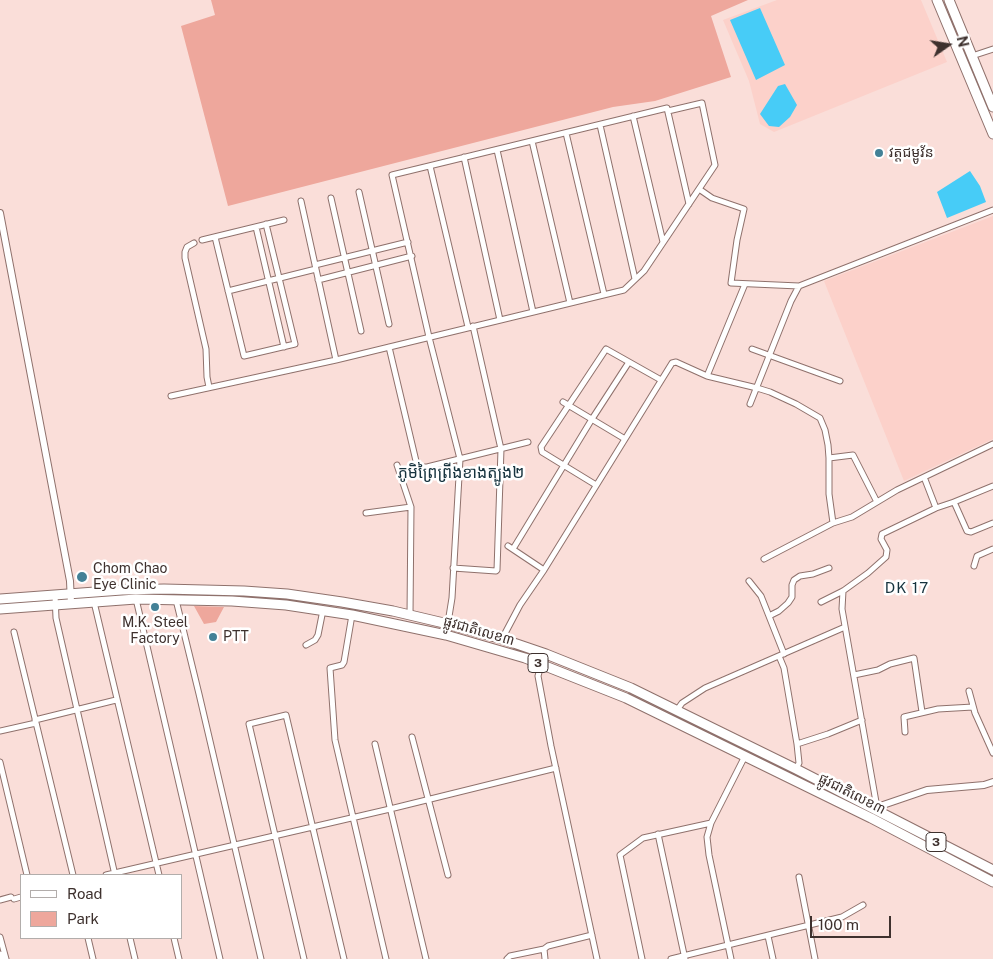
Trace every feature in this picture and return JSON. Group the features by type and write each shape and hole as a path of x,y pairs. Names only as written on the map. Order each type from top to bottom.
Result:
{"highway":[{"path":"937,0 993,134"},
{"path":"949,0 993,107"},
{"path":"978,98 987,93"},
{"name":"ផ្លូវជាតិលេខ៣","path":"0,599 71,593 164,589 244,591 325,599 448,624 546,654 621,684 878,807 993,870"},
{"name":"ផ្លូវជាតិលេខ៣","path":"0,609 136,599 245,602 323,610 446,635 542,665 626,698 871,818 993,882"}],"street":[{"path":"972,56 993,49"},
{"path":"172,396 336,360 429,337 470,327 533,312 570,302 624,290 644,272 715,163 702,103 668,111 667,108 392,175 429,337 460,459 452,598 446,635"},
{"path":"668,111 689,204"},
{"path":"633,116 664,242"},
{"path":"600,124 635,279"},
{"path":"566,133 604,294"},
{"path":"532,141 570,302"},
{"path":"497,150 533,312"},
{"path":"464,158 500,320"},
{"path":"430,166 501,449 497,570 453,568"},
{"path":"699,189 712,198 744,209 737,240 731,283 799,286 993,210"},
{"path":"359,192 389,324"},
{"path":"331,198 361,331"},
{"path":"301,201 336,360"},
{"path":"0,213 72,603"},
{"path":"202,240 284,220"},
{"path":"215,237 244,356 284,347 295,344 266,224"},
{"path":"256,227 284,347"},
{"path":"228,291 408,242"},
{"path":"194,243 187,247 185,258 206,348 209,387"},
{"path":"318,280 412,256"},
{"path":"707,376 745,284"},
{"path":"750,404 791,301 799,286"},
{"path":"389,347 416,461 420,467 427,467 528,442"},
{"path":"596,485 540,450 606,349 661,380"},
{"path":"752,349 770,354 840,382"},
{"path":"513,549 629,362"},
{"path":"502,639 520,605 544,570 674,362 707,376 756,388 796,404 820,418 825,430 830,458 829,494 833,523"},
{"path":"563,402 625,439"},
{"path":"764,559 833,523 852,516 897,490 993,444"},
{"path":"830,458 853,455 877,502"},
{"path":"397,464 411,507 410,615"},
{"path":"924,477 936,508"},
{"path":"821,602 843,591 886,557 886,550 881,539 882,534 936,508 993,486"},
{"path":"954,502 967,531 971,532 993,523"},
{"path":"366,513 411,507"},
{"path":"508,546 544,570"},
{"path":"974,566 977,556 993,549"},
{"path":"769,616 779,611 788,603 792,597 794,580 800,576 813,574 829,568"},
{"path":"749,581 761,596 782,655 797,744 799,763 796,769"},
{"path":"843,591 842,609 878,807 927,790 984,785 993,782"},
{"path":"55,595 56,618 115,874 556,768"},
{"path":"136,599 220,959"},
{"path":"175,599 261,959"},
{"path":"94,601 159,874"},
{"path":"306,645 315,640 318,635 323,610"},
{"path":"352,615 344,662 342,665 330,668 335,740 386,959"},
{"path":"677,710 682,702 705,688 845,627"},
{"path":"14,632 73,874"},
{"path":"854,675 878,670 890,664 914,658 922,712"},
{"path":"542,665 538,676 598,959"},
{"path":"969,691 973,706 993,753"},
{"path":"0,731 116,700"},
{"path":"906,732 904,717 938,709 973,706"},
{"path":"304,959 249,724 286,716 344,959"},
{"path":"797,744 862,720"},
{"path":"412,737 448,875"},
{"path":"375,744 426,959"},
{"path":"731,959 707,837 711,823 744,756"},
{"path":"0,762 27,874"},
{"path":"642,959 620,855 642,838 711,823"},
{"path":"658,834 685,957"},
{"path":"799,877 815,959"},
{"path":"0,900 20,897"},
{"path":"671,959 842,917 851,914 863,905"},
{"path":"507,959 510,956 544,949 551,945 592,935"},
{"path":"768,936 773,959"},
{"path":"0,938 6,959"},
{"path":"88,939 93,959"},
{"path":"130,939 135,959"},
{"path":"174,939 179,959"},
{"path":"544,949 545,959"},
{"path":"0,954 2,959"}],"shaded area":[{"path":"777,0 921,0 947,62 774,132 760,124 749,81 723,20"},
{"path":"993,216 993,439 904,481 824,281"}],"green space":[{"path":"211,0 748,0 711,16 731,77 655,101 613,107 228,206 181,26 215,15"},
{"path":"194,606 224,607 216,622 204,624"}],"water":[{"path":"760,8 785,65 756,80 730,20"},
{"path":"785,84 797,105 790,117 779,127 769,126 760,114 778,86"},
{"path":"970,171 980,186 986,202 947,218 937,192"}],"place":[{"name":"វត្តជម្ពូវ័ន","path":"879,153"},
{"name":"Chom Chao Eye Clinic","path":"82,577"},
{"name":"M.K. Steel Factory","path":"155,607"},
{"name":"PTT","path":"213,637"}],"district":[{"name":"ភូមិព្រៃព្រីងខាងត្បូង២","path":"461,473"},
{"name":"DK 17","path":"907,588"}]}
